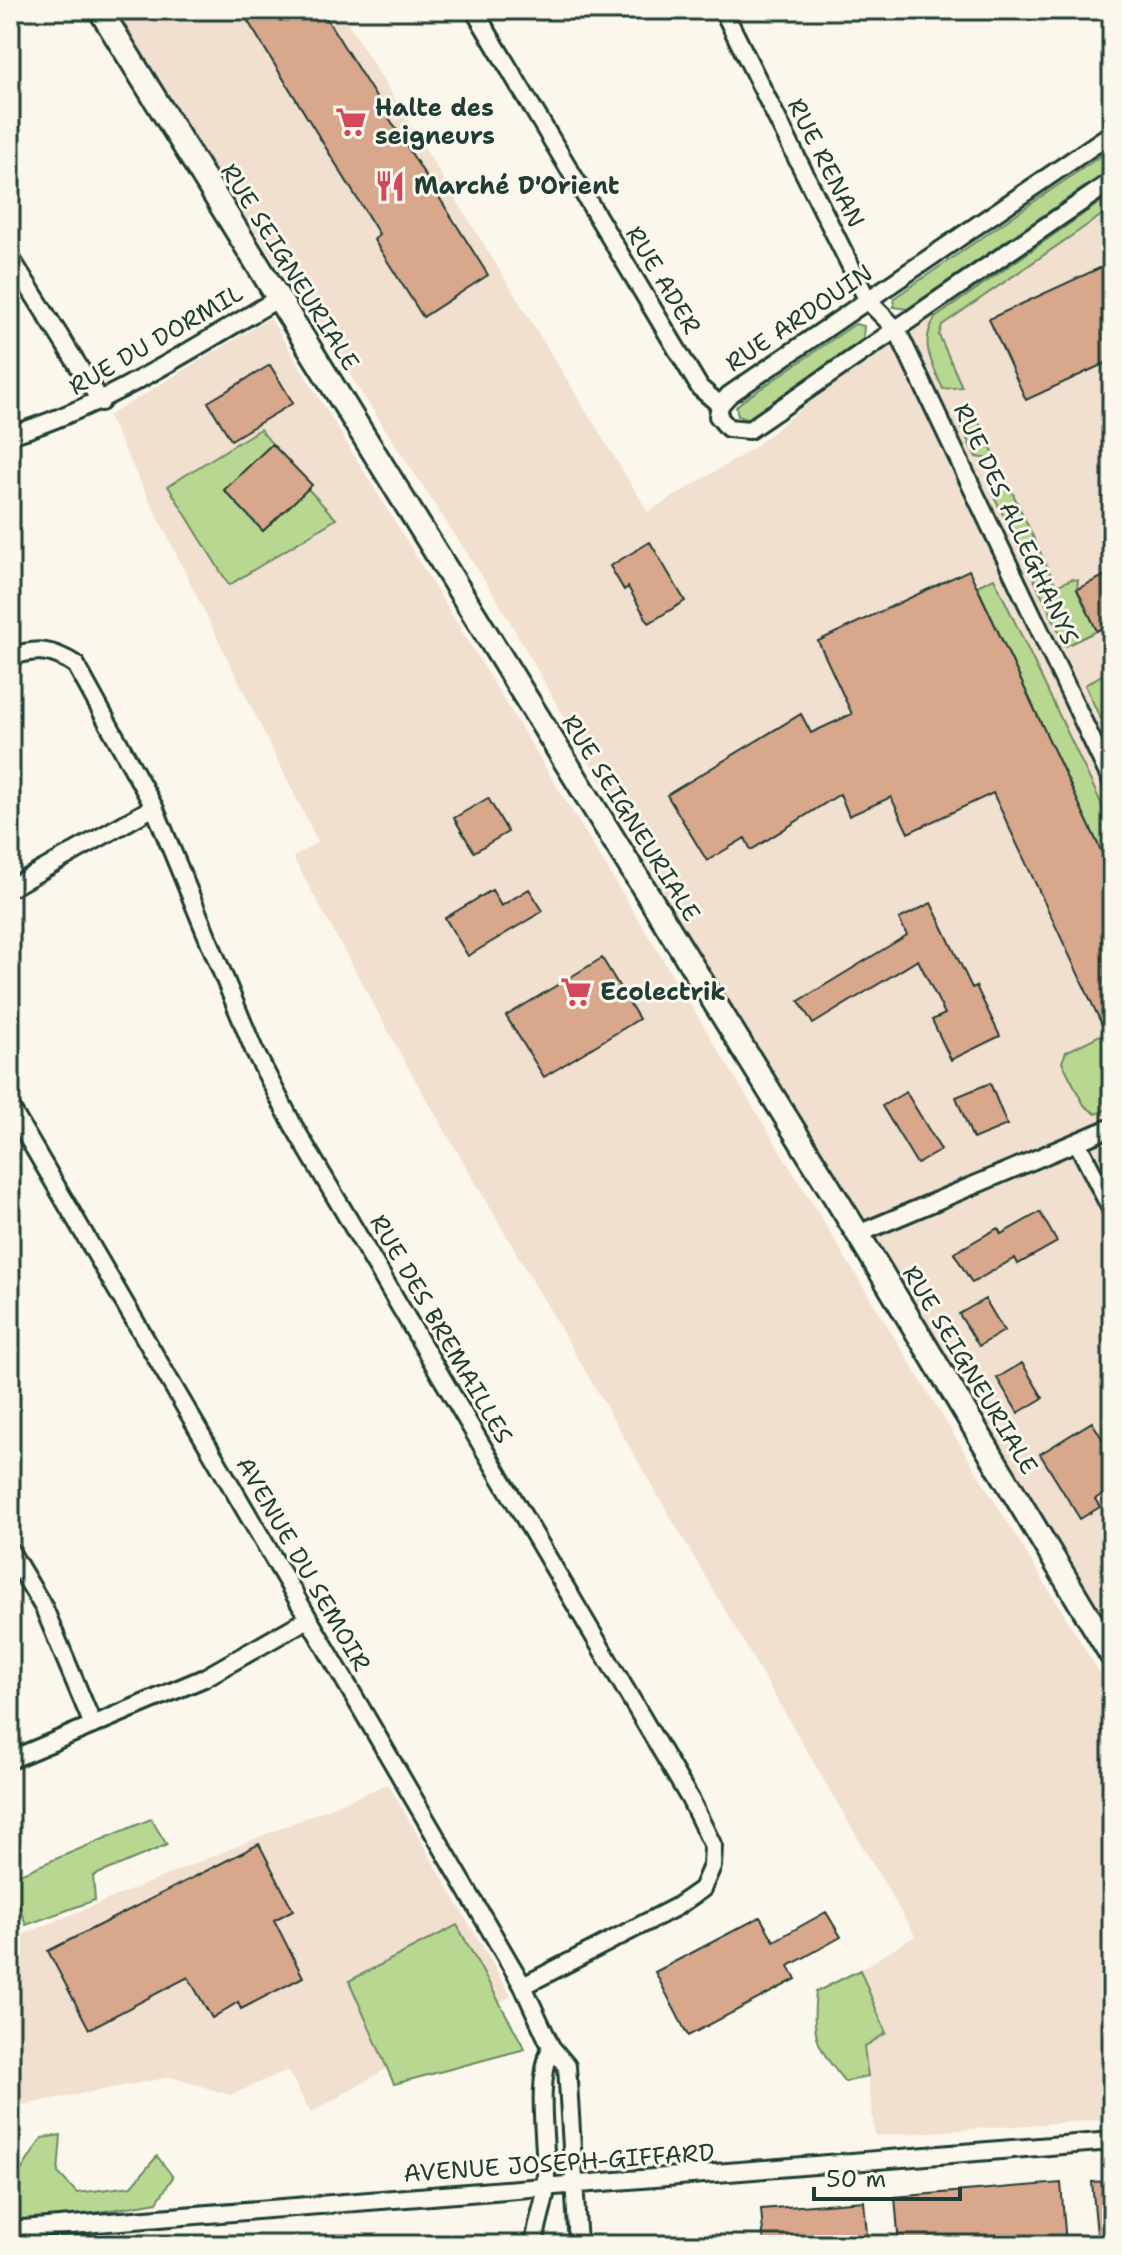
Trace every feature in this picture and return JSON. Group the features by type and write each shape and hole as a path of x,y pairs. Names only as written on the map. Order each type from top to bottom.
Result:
{"street":[{"name":"RUE SEIGNEURIALE","path":"100,10 858,1234 1112,1656"},
{"name":"RUE ADER","path":"474,10 700,388 720,405"},
{"name":"RUE RENAN","path":"723,10 868,301 897,330"},
{"name":"RUE ARDOUIN","path":"1112,133 720,405 718,416 728,428 749,430 1112,181"},
{"path":"10,257 101,402"},
{"name":"RUE DU DORMIL","path":"10,435 64,419 101,402 279,298"},
{"name":"RUE DES ALLEGHANYS","path":"897,330 1112,782"},
{"name":"RUE DES BREMAILLES","path":"10,657 41,649 57,652 76,665 154,807 254,1050 293,1125 682,1786 713,1846 712,1866 702,1889 676,1907 523,1986"},
{"path":"10,888 154,807"},
{"name":"AVENUE DU SEMOIR","path":"10,1107 306,1620 523,1986 551,2047 567,2066 578,2245"},
{"path":"858,1234 1112,1127"},
{"path":"1077,1142 1112,1211"},
{"path":"10,1551 44,1608 93,1725"},
{"path":"10,1760 204,1678 306,1620"},
{"path":"535,2245 535,2229 546,2188 543,2068 551,2047"},
{"name":"AVENUE JOSEPH-GIFFARD","path":"10,2230 575,2187 1112,2141"}],"shaded area":[{"path":"110,10 340,10 648,512 751,450 897,330 1112,181 1112,1656 858,1234 497,599"},
{"path":"270,318 1112,1693 1112,2119 875,2136 864,2047 886,2033 860,1970 915,1936 408,1067 293,857 318,842 108,416"},
{"path":"388,1784 511,1996 311,2113 288,2070 231,2095 171,2077 21,2105 10,2088 10,1940"}],"green space":[{"path":"1112,148 1112,168 907,309 894,307 894,298"},
{"path":"1112,194 1112,208 942,325 939,335 962,387 943,389 929,354 928,336 935,318"},
{"path":"855,324 864,326 863,339 747,419 738,416 736,407 741,402"},
{"path":"973,410 997,460 976,457 960,425"},
{"path":"260,429 272,444 224,490 263,531 308,489 336,519 229,585 168,486"},
{"path":"1007,481 1056,586 1072,579 1078,580 1077,590 1097,631 1066,646 994,496"},
{"path":"994,578 1112,826 1112,874 977,586"},
{"path":"1112,669 1112,713 1100,718 1085,685"},
{"path":"1112,1029 1112,1107 1096,1114 1084,1105 1062,1062 1066,1052"},
{"path":"151,1819 167,1845 93,1876 95,1900 26,1925 10,1878"},
{"path":"457,1925 525,2049 394,2084 349,1981"},
{"path":"860,1970 886,2033 864,2047 868,2076 845,2082 818,2041 814,2020 816,1992"},
{"path":"61,2135 58,2173 77,2193 132,2186 157,2156 173,2177 157,2202 13,2227 10,2188 42,2138"}],"building":[{"name":"Halte des seigneurs","path":"241,10 321,10 488,275 423,317 374,240 379,234"},
{"path":"1108,264 1112,273 1112,360 1026,400 989,319"},
{"path":"270,365 293,403 231,440 208,402"},
{"path":"272,444 312,485 263,531 224,490"},
{"path":"650,542 685,601 649,623 628,587 624,590 610,566"},
{"path":"969,570 1112,874 1112,1046 993,793 908,833 891,797 849,816 840,794 751,850 745,838 707,861 667,795 801,714 811,733 852,714 818,641"},
{"path":"1112,572 1112,624 1097,631 1077,589"},
{"path":"488,798 508,832 474,852 454,818"},
{"path":"529,889 543,911 468,956 445,918 492,890 501,906"},
{"path":"931,903 972,988 976,986 1000,1036 951,1060 932,1020 945,1014 918,960 813,1024 799,1001 907,935 899,919"},
{"path":"602,958 639,1019 544,1077 506,1016"},
{"path":"990,1083 1007,1125 973,1139 956,1097"},
{"path":"906,1092 941,1150 917,1164 882,1106"},
{"path":"1040,1212 1057,1242 1018,1264 1015,1258 972,1283 954,1253 998,1228 1001,1234"},
{"path":"985,1299 1004,1331 979,1346 959,1314"},
{"path":"1022,1363 1043,1398 1018,1413 997,1378"},
{"path":"1092,1422 1112,1455 1112,1488 1095,1499 1100,1507 1080,1519 1040,1454"},
{"path":"259,1844 293,1910 274,1920 303,1977 241,2009 238,2002 212,2018 188,1977 89,2029 48,1951"},
{"path":"826,1912 841,1937 789,1966 796,1979 688,2036 655,1972 760,1917 774,1941"},
{"path":"1112,2181 1112,2245 1098,2245 1092,2182"},
{"path":"1061,2183 1066,2244 899,2245 895,2197"},
{"path":"864,2201 868,2245 764,2245 761,2209"}],"place":[{"name":"Halte des seigneurs","path":"351,122"},
{"name":"Marché D'Orient","path":"390,186"},
{"name":"Ecolectrik","path":"576,992"}]}
